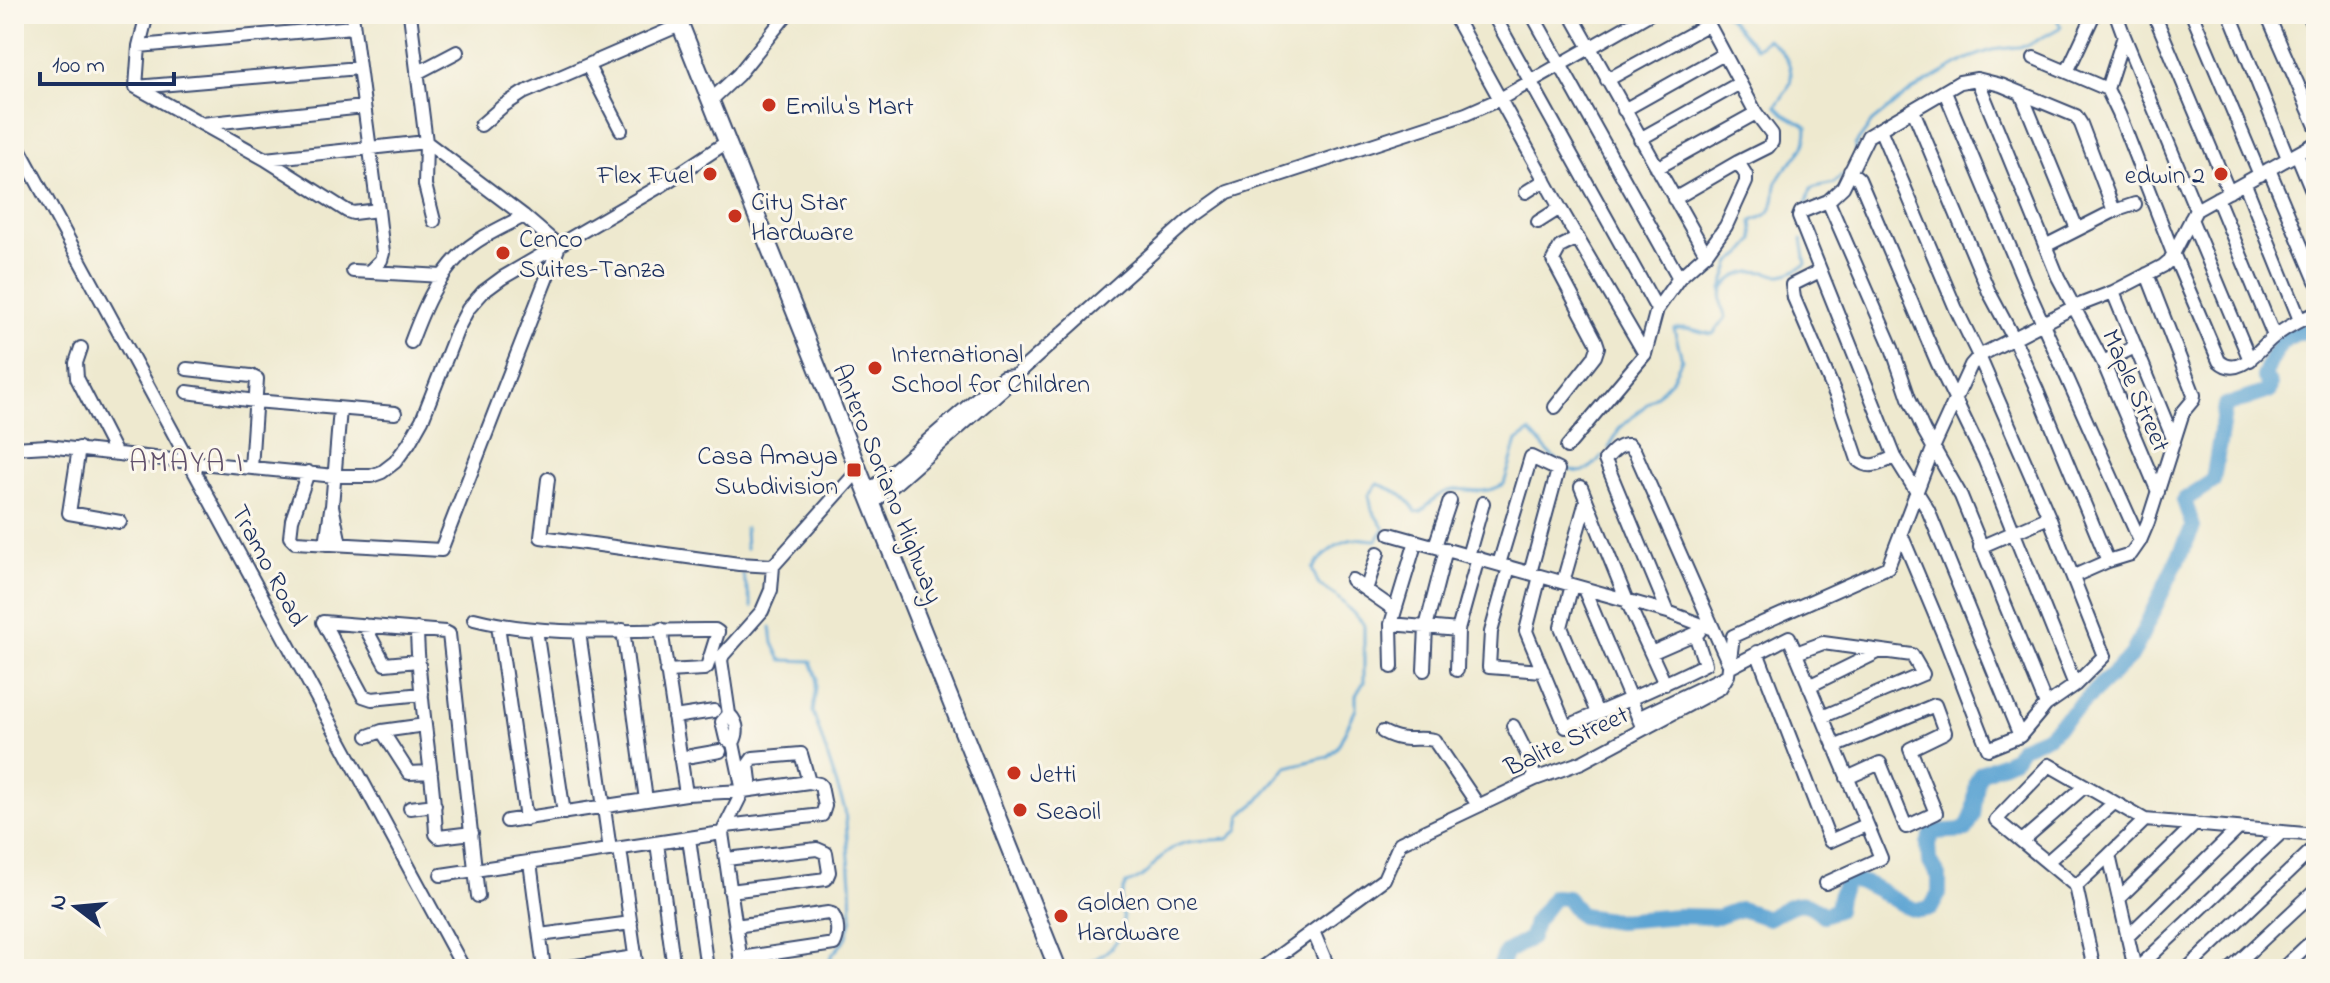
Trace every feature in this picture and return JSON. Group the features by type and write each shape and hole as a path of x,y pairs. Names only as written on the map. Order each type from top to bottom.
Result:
{"main road":[{"name":"Antero Soriano Highway","path":"678,20 1058,969"}],"street":[{"path":"136,87 139,46 147,14"},
{"path":"410,14 426,142 425,185 434,221"},
{"path":"710,101 738,75 787,14"},
{"path":"1453,14 1645,354"},
{"path":"1493,14 1657,309"},
{"path":"1532,14 1679,278"},
{"path":"869,499 990,387 1003,377 1015,376 1190,219 1228,192 1466,114 1500,99 1649,14"},
{"path":"2067,72 2094,14"},
{"path":"2116,14 2250,360"},
{"path":"2154,14 2229,192"},
{"path":"2192,14 2316,281"},
{"path":"2230,14 2292,156 2316,200"},
{"path":"2267,14 2316,126"},
{"path":"1573,15 1706,254"},
{"path":"2312,18 2316,34"},
{"path":"1607,80 1706,19 1756,113 1772,134 1768,147 1674,199"},
{"path":"139,46 352,20 383,253 381,260 369,272"},
{"path":"481,125 523,93 588,66 678,20"},
{"path":"2124,36 2107,89 2219,361 2226,368 2233,368 2250,360 2274,336 2316,313"},
{"path":"417,73 457,52"},
{"path":"1624,110 1724,54"},
{"path":"2034,58 2107,89"},
{"path":"588,66 621,130"},
{"path":"136,87 359,68"},
{"path":"2020,736 1928,510 1895,457 1799,217 1801,212 1828,201 1843,187 1868,136 1960,82 1977,79 2001,85 2076,116 2114,211"},
{"name":"Maple Street","path":"1977,79 2058,277 2103,362 2158,492"},
{"path":"1640,139 1740,83"},
{"path":"136,87 265,159 339,207 353,213 378,210"},
{"path":"1945,92 2043,324 2140,541"},
{"path":"2021,93 2077,229"},
{"path":"202,124 364,107"},
{"path":"1913,110 1989,292 2014,339 2108,561"},
{"path":"1657,168 1756,113"},
{"path":"1880,129 1956,309 1979,356 2049,517 2104,656 2075,685 2046,705 2020,736 1988,749 1901,534 1934,446 1971,365 1979,356 2074,307 2113,292 2163,266 2194,214 2316,143"},
{"name":"Tramo Road","path":"14,139 464,969"},
{"path":"265,159 426,142 559,246"},
{"path":"14,448 79,448 335,476 371,476 382,472 395,462 422,420 458,328 468,309 483,292 662,185 727,142"},
{"path":"1567,447 1645,354 1657,309 1679,278 1706,254 1726,226 1746,182 1746,175 1738,162"},
{"path":"1850,171 1859,179 1938,364 1985,461 2075,685"},
{"path":"1526,192 1545,180"},
{"path":"2245,184 2300,320"},
{"path":"2217,198 2274,336"},
{"path":"1828,201 1892,348 1909,398 1961,496 2046,705"},
{"path":"2045,246 2114,211 2135,204"},
{"path":"1538,222 1560,208"},
{"path":"411,342 425,305 460,255 524,216"},
{"path":"1555,407 1595,356 1598,347 1553,260 1560,247 1578,238"},
{"path":"308,472 292,520 290,537 295,542 441,550 559,246"},
{"path":"353,271 443,276"},
{"path":"1820,271 1792,285 1794,298 1837,398 1858,460 1871,467 1895,457"},
{"path":"2074,576 2131,554 2140,541 2183,412 2193,400 2194,395 2147,274"},
{"path":"2113,292 2174,441"},
{"path":"2103,362 2135,347"},
{"path":"81,348 76,363 77,378 115,452"},
{"path":"187,369 254,377 257,382 251,468"},
{"path":"187,392 395,413"},
{"path":"326,544 340,409"},
{"path":"1668,612 1605,460 1624,444 1635,452 1729,668 1789,637 1881,858 1826,883"},
{"path":"79,448 69,513 120,522"},
{"path":"1531,457 1558,470 1535,575 1526,631 1543,671 1489,667 1491,632 1504,566 1531,457"},
{"path":"747,790 733,743 726,739 723,731 722,722 729,714 722,657 762,611 771,590 773,566 857,472"},
{"path":"548,479 541,537 773,566"},
{"path":"1581,487 1627,601 1665,684"},
{"path":"1424,670 1426,627 1450,501"},
{"path":"1586,501 1573,585 1561,627 1597,713"},
{"path":"1457,670 1458,630 1483,503"},
{"path":"332,506 340,544"},
{"path":"1980,547 2049,517"},
{"path":"1390,534 1712,627"},
{"name":"Balite Street","path":"1261,969 1384,879 1400,843 1535,779 1582,762 1641,723 1720,688 1729,668 1733,636 1888,567 1901,534"},
{"path":"1392,667 1393,617 1416,541"},
{"path":"1366,590 1378,553"},
{"path":"1352,580 1393,617 1426,627 1458,630"},
{"path":"1573,585 1641,723"},
{"path":"474,619 536,630 718,632 707,667 666,671"},
{"path":"309,620 449,634 478,896"},
{"path":"323,622 363,696 372,699 422,694"},
{"path":"364,625 385,664 418,661"},
{"path":"498,625 526,819"},
{"path":"1651,653 1712,627"},
{"path":"417,629 436,834 438,837 472,833"},
{"path":"661,629 686,794"},
{"path":"536,630 564,813"},
{"path":"623,630 646,800"},
{"path":"557,969 636,963 631,923 603,807 579,632"},
{"name":"Balite Street","path":"1543,671 1566,727 1705,664 1695,634"},
{"path":"1796,653 1823,643 1912,655 1923,674 1822,717"},
{"path":"1809,686 1880,651"},
{"path":"1757,652 1830,841 1866,825"},
{"path":"1834,747 1935,705 1945,732 1910,749 1936,813 1906,827 1880,763 1847,778"},
{"path":"674,717 714,711"},
{"path":"368,736 425,725"},
{"path":"1513,726 1529,758 1535,779"},
{"path":"382,731 409,773 431,772"},
{"path":"1383,732 1406,740 1434,740 1478,805"},
{"path":"680,758 720,751"},
{"path":"735,926 828,913 835,918 838,933 834,944 741,964 735,926 730,891 724,830 747,790 748,765 753,758 801,754 809,782"},
{"path":"2094,969 2076,886 1996,820 2049,765 2145,820 2316,835"},
{"path":"441,875 822,815 825,806 821,786 809,782 686,794 507,821"},
{"path":"2022,841 2085,786"},
{"path":"2047,862 2114,803"},
{"path":"410,808 435,805"},
{"path":"2076,886 2145,820"},
{"path":"2119,898 2195,824"},
{"path":"2127,937 2238,829"},
{"path":"2109,855 2136,969 2281,833"},
{"path":"689,838 707,969"},
{"path":"657,843 674,969"},
{"path":"2187,969 2316,846"},
{"path":"726,859 817,849 826,853 829,876 826,879 730,891"},
{"path":"530,862 544,969"},
{"path":"2231,969 2316,890"},
{"path":"540,935 631,923"},
{"path":"1313,931 1329,969"},
{"path":"2282,969 2316,937"}],"waterway":[{"path":"1722,289 1731,262 1754,240 1752,221 1769,212 1777,182 1801,152 1807,127 1776,106 1790,83 1786,58 1767,39 1756,48 1725,14"},
{"path":"1855,151 1855,145 1872,122 1911,91 1967,59 1992,50 2027,46 2061,27 2054,14"},
{"path":"1806,205 1811,188 1834,183 1842,175"},
{"path":"1609,448 1619,429 1671,381 1682,359 1674,329 1713,334 1726,317 1722,297 1729,282 1745,273 1781,275 1800,268 1806,264 1802,239"},
{"path":"1499,969 1506,952 1531,938 1535,922 1554,897 1567,898 1581,916 1618,921 1678,916 1718,917 1740,909 1768,918 1796,904 1808,905 1823,915 1837,910 1846,880 1866,884 1911,908 1931,908 1939,893 1939,876 1929,861 1928,844 1933,832 1966,830 1973,815 1977,781 1981,773 2015,758 2022,747 2048,736 2132,655 2193,527 2184,500 2213,481 2225,406 2269,391 2270,385 2264,377 2277,349 2288,338 2316,329"},
{"path":"1080,967 1111,948 1120,934 1123,925 1121,900 1126,884 1141,877 1178,845 1228,839 1239,829 1241,815 1257,802 1287,767 1327,757 1338,746 1356,709 1356,695 1364,682 1364,624 1334,594 1319,585 1312,569 1325,554 1344,542 1377,540 1384,529 1372,510 1369,495 1378,484 1400,494 1416,512 1422,511 1445,492 1492,489 1504,484 1517,441 1530,432 1555,459 1571,470 1587,470 1602,456"},
{"path":"745,528 746,549"},
{"path":"743,575 752,607"},
{"path":"771,627 773,643 781,660 811,661 817,678 813,712 845,810 852,918 846,939 825,969"}],"place":[{"name":"Emilu's Mart","path":"769,105"},
{"name":"Flex Fuel","path":"710,174"},
{"name":"edwin 2","path":"2221,174"},
{"name":"City Star Hardware","path":"735,216"},
{"name":"Cenco Suites-Tanza","path":"503,253"},
{"name":"International School for Children","path":"875,368"},
{"name":"Casa Amaya Subdivision","path":"854,470"},
{"name":"Jetti","path":"1014,773"},
{"name":"Seaoil","path":"1020,810"},
{"name":"Golden One Hardware","path":"1061,916"}],"district":[{"name":"AMAYA I","path":"187,461"}]}
